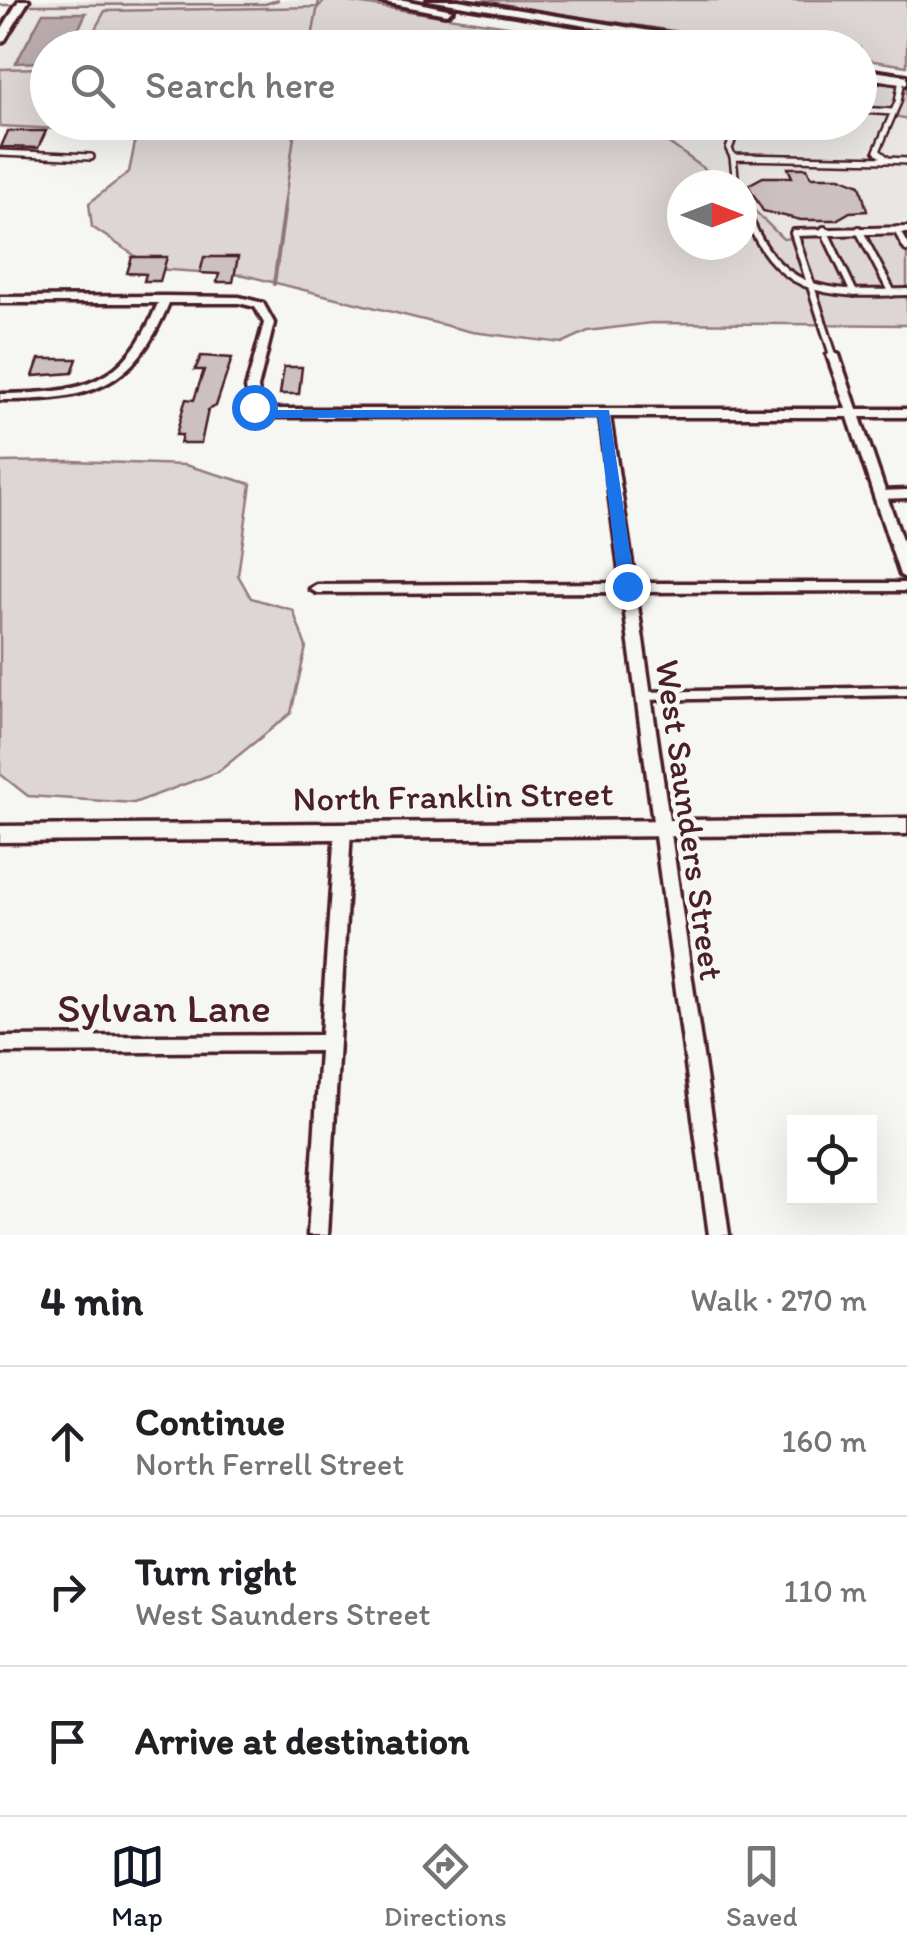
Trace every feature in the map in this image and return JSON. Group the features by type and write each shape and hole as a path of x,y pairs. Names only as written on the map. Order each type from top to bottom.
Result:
{"main road":[{"path":"378,0 568,30"},
{"path":"434,0 634,30"},
{"path":"877,66 905,76"},
{"path":"877,74 905,76"}],"street":[{"path":"0,40 24,0"},
{"path":"0,397 55,397 101,385 139,355 165,299"},
{"path":"0,300 239,300 259,305 270,322 252,388 256,411 907,413"},
{"path":"834,355 907,575"},
{"name":"West Saunders Street","path":"604,413 718,1235"},
{"path":"316,590 907,586"},
{"name":"North Franklin Street","path":"0,834 907,826"},
{"path":"318,1235 343,830"},
{"name":"Sylvan Lane","path":"0,1045 329,1043"}],"lane":[{"path":"888,160 877,152 905,76"},
{"path":"877,111 893,112"},
{"path":"732,140 729,149 734,170"},
{"path":"0,153 91,156"},
{"path":"733,157 907,161"},
{"path":"824,230 854,293"},
{"path":"859,230 892,293"},
{"path":"897,230 907,248"},
{"path":"834,355 794,233 907,230"},
{"path":"757,242 781,275 812,290 907,292"},
{"path":"880,495 907,494"},
{"path":"642,696 907,691"}],"shaded area":[{"path":"29,0 326,0 318,7 105,11 94,30 78,30 86,14 43,13 40,30 30,30 30,68 0,69 0,51"},
{"path":"326,0 335,0 534,30 94,30 105,11 318,7"},
{"path":"465,0 907,0 907,66 877,62 877,30 668,30"},
{"path":"43,13 86,13 78,30 34,30"},
{"path":"30,37 30,63 16,63"},
{"path":"30,68 30,128 0,126 0,69"},
{"path":"877,83 907,87 907,119 877,111"},
{"path":"877,111 907,119 907,227 783,239 757,213 757,170 706,170 665,140 877,140"},
{"path":"136,140 665,140 706,170 667,170 667,260 757,260 757,213 783,239 907,227 907,325 651,323 588,331 562,343 472,332 244,275 155,269 92,227 89,203 129,172"},
{"path":"0,462 185,465 251,484 238,575 251,598 293,610 306,647 291,713 218,772 134,803 28,796 0,774"}],"building":[{"path":"8,131 30,131 30,140 42,140 38,148 1,147"},
{"path":"788,168 807,168 811,177 840,177 860,185 867,211 850,212 836,220 801,220 763,211 757,201 757,180 792,177"},
{"path":"132,257 167,257 160,281 144,281 146,274 127,273"},
{"path":"204,257 238,257 233,282 217,282 219,274 200,273"},
{"path":"201,356 232,358 216,406 208,410 201,443 180,443 182,435 176,435 184,405 186,399 194,400 204,370 195,370"},
{"path":"39,359 77,359 72,373 33,376"},
{"path":"284,367 302,367 299,394 280,394"}],"waterway":[{"path":"32,5 265,4 278,0"},
{"path":"313,30 319,0"},
{"path":"0,5 12,5"},
{"path":"284,207 293,140"},
{"path":"274,284 285,205"}],"route":[{"path":"254,407 256,411 277,414 604,413 627,586"}]}
